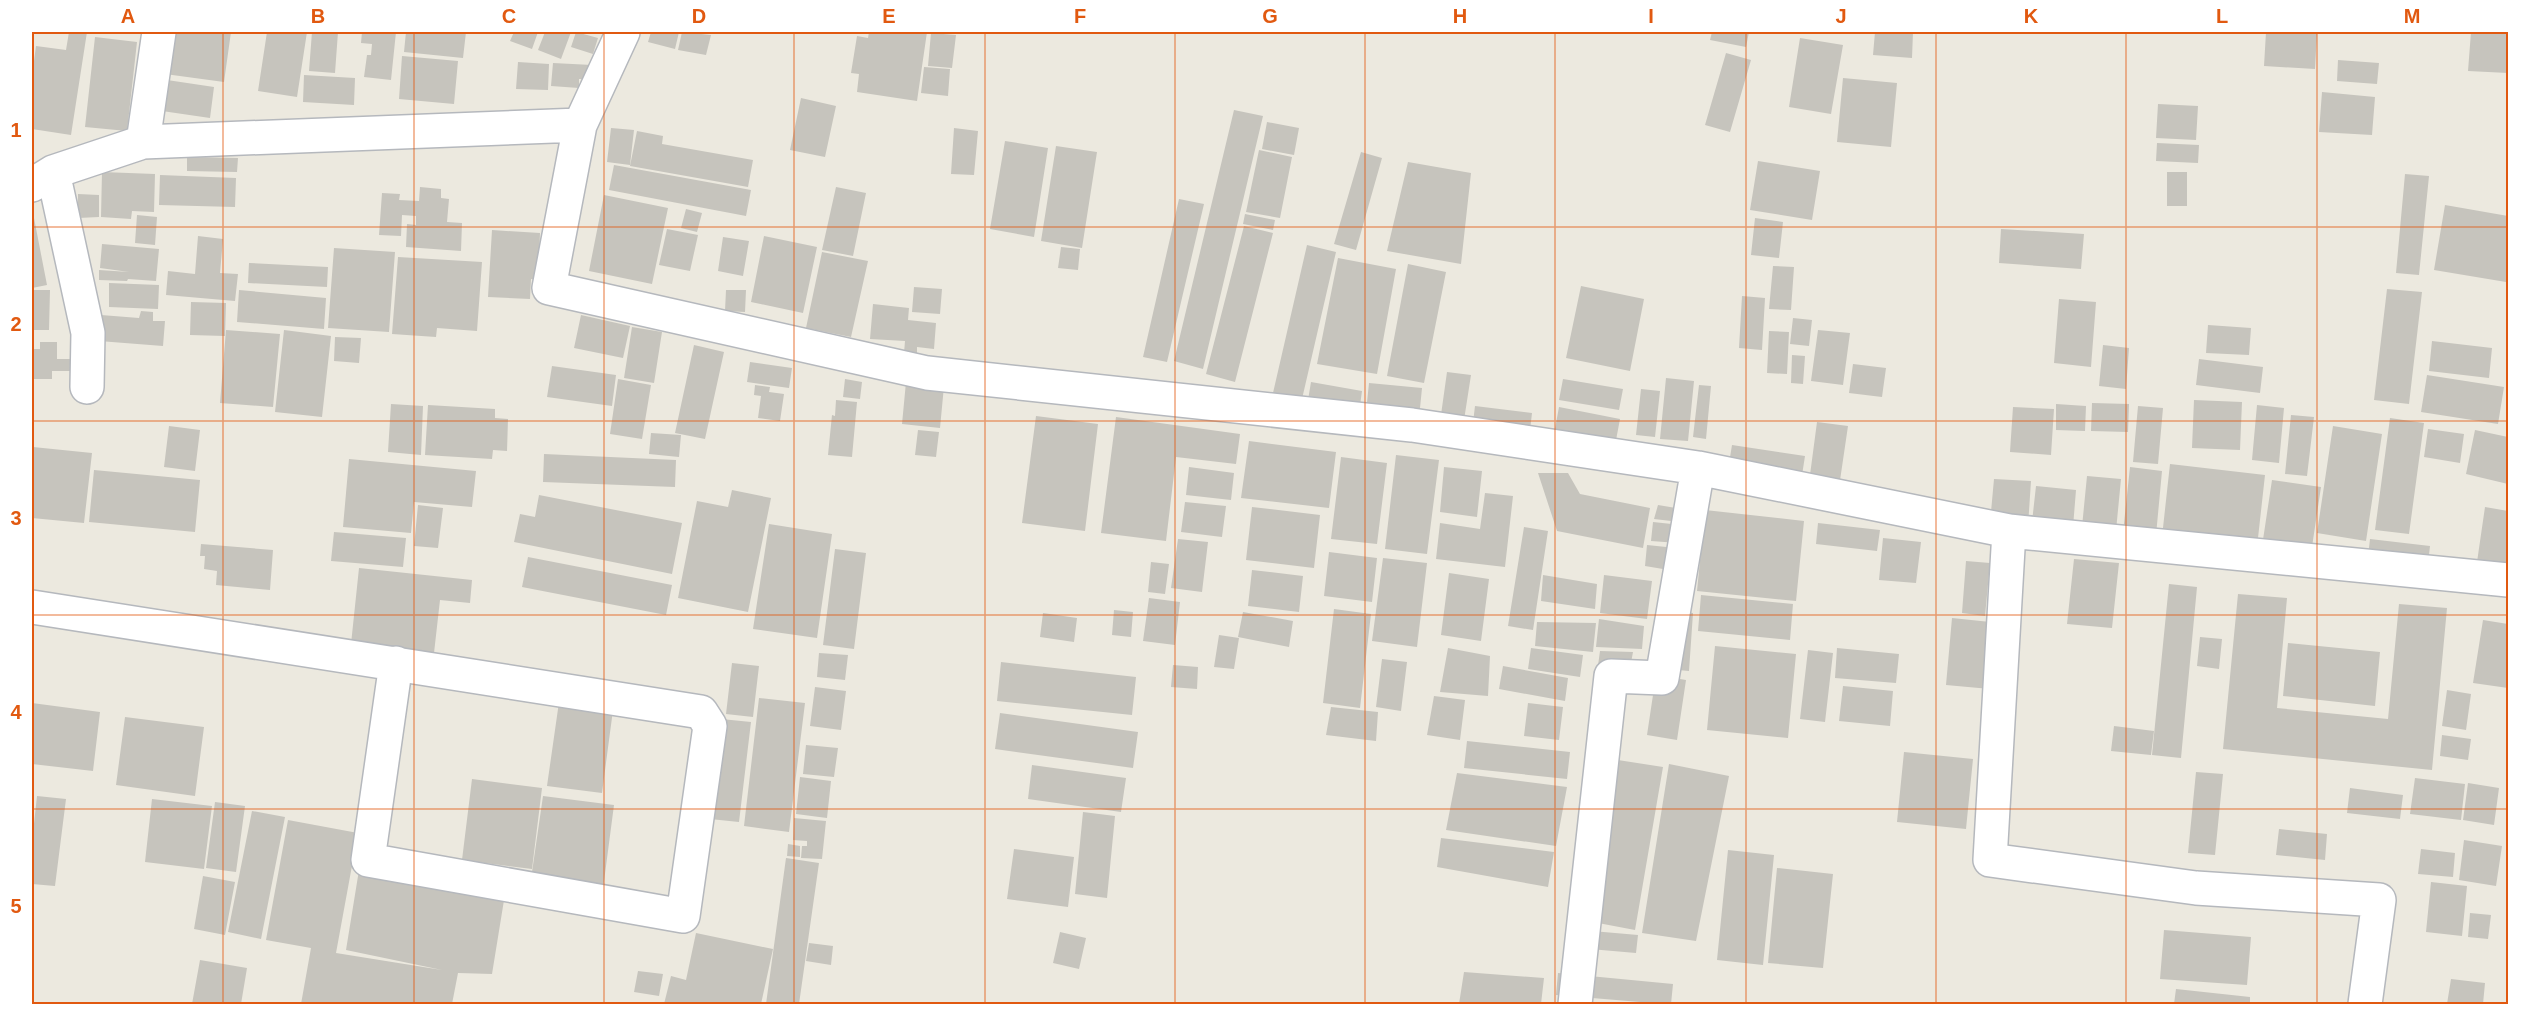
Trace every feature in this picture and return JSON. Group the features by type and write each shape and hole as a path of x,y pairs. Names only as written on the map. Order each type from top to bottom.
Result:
{"street":[{"path":"143,142 159,32"},
{"path":"623,32 580,125 549,288 927,373 1412,425 1698,468 2009,531 2508,580"},
{"path":"87,387 88,333 42,178 143,142 580,125"},
{"path":"1575,1005 1611,676 1662,678 1698,468"},
{"path":"2009,531 1990,860 2196,888 2379,900 2366,1005"},
{"path":"32,607 396,663 701,712 710,726 683,916 368,860 396,663"}],"building":[{"path":"69,32 87,32 71,135 32,129 32,76 36,46 66,50"},
{"path":"171,32 231,32 224,82 165,74"},
{"path":"267,32 307,32 297,97 258,91"},
{"path":"312,32 338,32 335,73 309,71"},
{"path":"362,32 396,32 391,80 364,77 367,55 371,55 372,44 361,43"},
{"path":"406,32 466,32 463,58 404,52"},
{"path":"514,32 538,32 532,49 510,41"},
{"path":"545,32 571,32 561,59 538,50"},
{"path":"576,32 598,38 593,54 571,47"},
{"path":"651,32 679,32 675,49 648,42"},
{"path":"682,32 711,35 706,55 678,50"},
{"path":"869,32 927,32 917,101 857,92 859,74 851,73 857,36 868,38"},
{"path":"1712,32 1749,32 1746,47 1710,40"},
{"path":"1875,32 1913,32 1912,58 1873,55"},
{"path":"2266,32 2317,32 2315,69 2264,66"},
{"path":"2471,32 2508,32 2508,73 2468,71"},
{"path":"931,33 956,35 952,68 928,66"},
{"path":"95,37 137,42 127,131 85,127"},
{"path":"1800,38 1843,45 1831,114 1789,107"},
{"path":"1726,53 1751,60 1730,132 1705,125"},
{"path":"402,56 458,61 454,104 399,99"},
{"path":"2338,60 2379,63 2377,84 2337,81"},
{"path":"518,62 549,64 548,90 516,89"},
{"path":"553,63 592,65 592,79 579,79 579,88 551,86"},
{"path":"924,67 950,69 948,96 921,93"},
{"path":"304,75 355,78 354,105 303,102"},
{"path":"1843,78 1897,83 1891,147 1837,142"},
{"path":"167,80 214,87 210,118 162,111"},
{"path":"2322,92 2375,97 2372,135 2319,132"},
{"path":"801,98 836,106 825,157 790,150"},
{"path":"2158,104 2198,106 2196,140 2156,138"},
{"path":"1234,110 1263,116 1203,369 1174,361"},
{"path":"1267,122 1299,128 1294,155 1262,149"},
{"path":"611,128 634,130 630,165 607,162"},
{"path":"954,128 978,131 974,175 951,174"},
{"path":"637,131 663,136 662,144 753,160 748,187 630,166"},
{"path":"1005,141 1048,148 1034,237 990,229"},
{"path":"2157,143 2199,145 2198,163 2156,161"},
{"path":"1056,146 1097,152 1082,248 1041,241"},
{"path":"1259,150 1292,157 1280,218 1246,212"},
{"path":"1361,152 1382,158 1356,250 1334,244"},
{"path":"187,157 238,158 237,172 187,171"},
{"path":"1758,161 1820,171 1812,220 1750,210"},
{"path":"1408,162 1471,173 1461,264 1387,251"},
{"path":"614,165 751,190 746,216 609,190"},
{"path":"102,172 155,174 154,212 132,211 131,219 101,217"},
{"path":"2167,172 2187,172 2187,206 2167,206"},
{"path":"2405,174 2429,176 2419,275 2396,273"},
{"path":"160,175 236,178 235,207 159,205"},
{"path":"420,187 441,189 441,198 449,199 447,222 462,223 461,251 406,247 407,224 416,225 416,216 402,215 401,236 379,235 382,193 400,194 399,200 419,201"},
{"path":"836,187 866,193 853,256 822,250"},
{"path":"78,194 99,195 99,217 78,218"},
{"path":"604,195 668,208 652,284 589,271"},
{"path":"1179,199 1204,204 1167,362 1143,357"},
{"path":"2445,205 2508,216 2506,282 2434,270"},
{"path":"686,209 702,213 697,232 681,228"},
{"path":"1245,214 1275,220 1273,230 1243,224"},
{"path":"137,215 157,217 155,245 135,243"},
{"path":"32,218 34,218 47,285 32,288"},
{"path":"1755,218 1783,222 1779,258 1751,255"},
{"path":"1244,226 1273,233 1235,382 1206,374"},
{"path":"667,229 698,235 690,271 659,265"},
{"path":"2001,229 2084,234 2081,269 1999,263"},
{"path":"492,230 540,233 538,280 531,279 530,299 488,297"},
{"path":"198,236 223,239 220,273 238,274 235,301 166,295 168,271 195,274"},
{"path":"764,236 817,247 803,313 751,302"},
{"path":"723,237 749,241 743,276 718,271"},
{"path":"102,244 159,249 156,281 99,280 99,270 129,272 100,268"},
{"path":"1307,245 1336,252 1299,412 1270,406"},
{"path":"1061,247 1080,249 1078,270 1058,268"},
{"path":"334,248 395,252 389,332 328,328"},
{"path":"822,252 868,261 851,337 806,328"},
{"path":"398,257 482,262 477,331 437,328 436,337 392,334"},
{"path":"1338,258 1396,269 1377,374 1317,364"},
{"path":"249,263 328,267 327,287 248,283"},
{"path":"1408,264 1446,272 1424,383 1387,376"},
{"path":"1773,266 1794,267 1791,310 1769,309"},
{"path":"109,283 159,285 158,309 109,307"},
{"path":"1581,286 1644,299 1630,371 1566,358"},
{"path":"914,287 942,289 940,314 912,312"},
{"path":"2387,289 2422,292 2409,404 2374,400"},
{"path":"34,290 50,290 49,330 34,330 32,296 34,296"},
{"path":"239,290 326,298 324,329 237,322"},
{"path":"726,290 746,290 745,312 725,311"},
{"path":"1742,296 1765,298 1762,350 1739,348"},
{"path":"2059,299 2096,302 2091,367 2054,363"},
{"path":"191,302 226,303 225,336 190,335"},
{"path":"873,304 909,308 908,320 936,323 934,349 917,347 917,354 904,353 905,341 870,339"},
{"path":"141,311 153,312 153,321 165,321 163,346 99,341 101,315 139,318"},
{"path":"581,315 630,326 623,358 574,348"},
{"path":"1793,318 1812,320 1809,346 1790,344"},
{"path":"2208,325 2251,328 2249,355 2206,353"},
{"path":"632,327 662,332 654,383 624,378"},
{"path":"226,330 280,334 273,407 220,403"},
{"path":"284,330 331,336 322,417 275,412"},
{"path":"1818,330 1850,333 1843,385 1811,381"},
{"path":"1769,331 1789,332 1787,374 1767,373"},
{"path":"335,337 361,338 359,363 334,361"},
{"path":"2432,341 2492,348 2489,378 2429,371"},
{"path":"40,342 57,342 57,359 72,359 72,371 52,371 52,379 34,379 32,349 40,349"},
{"path":"694,345 724,352 705,439 675,433"},
{"path":"2103,345 2129,348 2126,389 2099,386"},
{"path":"1792,355 1805,356 1803,384 1791,383"},
{"path":"2199,359 2263,367 2260,393 2196,385"},
{"path":"750,362 792,368 789,388 747,382"},
{"path":"1853,364 1886,368 1882,397 1849,393"},
{"path":"552,366 616,375 612,406 547,397"},
{"path":"1447,372 1471,375 1462,433 1439,429"},
{"path":"2427,375 2504,387 2498,424 2421,412"},
{"path":"1666,378 1694,381 1688,441 1660,439"},
{"path":"618,379 651,385 642,439 610,434"},
{"path":"845,379 862,382 860,399 843,397"},
{"path":"1563,379 1623,389 1619,410 1559,400"},
{"path":"906,382 944,386 940,428 902,424"},
{"path":"1311,382 1362,391 1358,420 1306,412"},
{"path":"1369,383 1422,388 1418,428 1365,422"},
{"path":"755,385 770,387 769,392 784,394 780,421 758,418 761,396 754,395"},
{"path":"1699,385 1711,386 1706,439 1693,437"},
{"path":"1641,389 1660,391 1655,437 1636,435"},
{"path":"836,400 857,402 852,457 828,455"},
{"path":"2194,400 2242,402 2240,450 2192,448"},
{"path":"2092,403 2129,404 2128,432 2091,431"},
{"path":"391,404 423,406 421,455 388,452"},
{"path":"2056,404 2086,406 2085,431 2056,430"},
{"path":"428,405 495,409 495,418 508,419 507,451 493,450 492,459 425,455"},
{"path":"2257,405 2284,408 2279,463 2252,460"},
{"path":"1475,406 1532,413 1529,439 1472,431"},
{"path":"2138,406 2163,408 2158,464 2133,462"},
{"path":"1559,407 1620,419 1613,456 1552,445"},
{"path":"2013,407 2054,409 2051,455 2010,452"},
{"path":"2291,415 2314,417 2307,476 2285,474"},
{"path":"1036,416 1098,424 1085,531 1022,523"},
{"path":"1116,417 1240,434 1236,464 1176,457 1166,541 1101,533"},
{"path":"2390,418 2424,423 2409,534 2375,530"},
{"path":"1817,422 1848,426 1838,494 1808,490"},
{"path":"169,426 200,430 195,471 164,467"},
{"path":"2333,426 2382,434 2366,541 2317,533"},
{"path":"2428,429 2464,434 2460,463 2424,457"},
{"path":"918,430 939,432 936,457 915,455"},
{"path":"2475,430 2508,437 2508,484 2466,474"},
{"path":"651,433 681,435 679,457 649,454"},
{"path":"1249,441 1336,452 1329,508 1241,498"},
{"path":"1732,445 1805,456 1800,488 1727,476"},
{"path":"33,447 92,453 84,523 32,518"},
{"path":"544,454 676,460 675,487 543,482"},
{"path":"1396,455 1439,460 1427,554 1385,549"},
{"path":"1341,457 1387,463 1377,544 1331,539"},
{"path":"349,459 476,471 472,507 414,502 411,533 343,527"},
{"path":"2170,464 2265,475 2256,556 2161,546"},
{"path":"1189,467 1234,473 1231,500 1186,495"},
{"path":"1444,467 1482,471 1477,517 1440,512"},
{"path":"2130,467 2162,471 2155,546 2122,542"},
{"path":"94,470 200,480 195,532 89,522"},
{"path":"1538,473 1568,473 1580,494 1650,508 1643,548 1557,531"},
{"path":"2087,476 2121,479 2115,541 2081,537"},
{"path":"1994,479 2031,481 2028,526 1990,523"},
{"path":"2272,480 2321,487 2310,560 2261,553"},
{"path":"2036,486 2076,490 2073,527 2032,522"},
{"path":"732,490 771,498 748,612 678,598 697,501 728,507"},
{"path":"1485,493 1513,496 1505,567 1436,559 1440,523 1480,529"},
{"path":"539,495 682,523 672,574 514,542 520,514 535,517"},
{"path":"1185,502 1226,506 1222,537 1181,532"},
{"path":"418,505 443,508 438,548 414,546"},
{"path":"1658,505 1682,509 1680,522 1654,519"},
{"path":"1252,507 1320,515 1314,568 1246,560"},
{"path":"2485,507 2508,511 2508,574 2476,569"},
{"path":"1705,510 1804,521 1796,601 1697,591"},
{"path":"1653,522 1681,525 1678,543 1651,541"},
{"path":"1818,523 1880,530 1877,551 1816,544"},
{"path":"769,524 832,534 817,638 753,629"},
{"path":"1524,527 1548,531 1533,630 1508,626"},
{"path":"334,532 406,538 403,567 331,561"},
{"path":"1883,538 1921,542 1916,583 1879,580"},
{"path":"1178,539 1208,542 1202,592 1171,588"},
{"path":"2370,539 2430,546 2427,573 2367,566"},
{"path":"201,544 273,550 270,590 216,585 217,571 204,569 205,556 200,556"},
{"path":"1647,545 1676,548 1669,570 1645,566"},
{"path":"835,549 866,553 854,649 823,645"},
{"path":"1329,552 1377,558 1372,602 1324,596"},
{"path":"528,557 672,585 666,615 522,587"},
{"path":"1383,558 1427,563 1417,647 1372,641"},
{"path":"2074,559 2119,563 2112,628 2067,624"},
{"path":"1966,561 1990,563 1985,616 1962,613"},
{"path":"1151,562 1169,564 1165,594 1148,592"},
{"path":"359,568 472,580 470,603 440,600 434,653 351,644"},
{"path":"1252,570 1303,576 1299,612 1248,606"},
{"path":"1449,573 1489,579 1481,641 1441,635"},
{"path":"1543,575 1597,584 1595,609 1541,601"},
{"path":"1604,575 1652,581 1647,619 1600,613"},
{"path":"2169,584 2197,587 2181,758 2152,755"},
{"path":"2238,594 2287,598 2277,708 2388,719 2399,604 2447,608 2432,770 2223,749"},
{"path":"1701,595 1793,604 1790,640 1698,631"},
{"path":"1149,598 1180,602 1175,645 1143,641"},
{"path":"1334,609 1371,614 1360,708 1323,703"},
{"path":"1114,610 1133,612 1131,637 1112,635"},
{"path":"1661,610 1693,613 1689,671 1657,668"},
{"path":"1243,612 1293,621 1289,647 1238,637"},
{"path":"1043,613 1077,618 1074,642 1040,637"},
{"path":"1952,618 2019,625 2012,691 1946,685"},
{"path":"1599,619 1644,626 1642,649 1596,647"},
{"path":"2483,620 2508,624 2508,688 2473,683"},
{"path":"1537,622 1596,623 1593,652 1535,646"},
{"path":"1219,635 1239,638 1234,669 1214,667"},
{"path":"2200,637 2222,639 2219,669 2197,666"},
{"path":"2288,643 2380,652 2375,706 2283,696"},
{"path":"1715,646 1796,654 1788,738 1707,730"},
{"path":"1448,648 1490,656 1488,696 1440,692"},
{"path":"1531,648 1583,655 1580,677 1528,669"},
{"path":"1837,648 1899,654 1896,683 1835,678"},
{"path":"1808,650 1833,653 1825,722 1800,719"},
{"path":"1600,651 1633,652 1628,679 1597,673"},
{"path":"819,653 848,655 845,680 817,677"},
{"path":"1382,659 1407,662 1401,711 1376,707"},
{"path":"1001,662 1136,677 1132,715 997,701"},
{"path":"732,663 759,666 753,717 726,714"},
{"path":"1173,665 1198,667 1197,689 1171,687"},
{"path":"1503,666 1568,678 1565,701 1499,689"},
{"path":"1656,675 1686,680 1677,740 1647,735"},
{"path":"1843,686 1893,691 1890,726 1839,721"},
{"path":"815,687 846,691 841,730 810,726"},
{"path":"2447,690 2471,694 2466,730 2442,726"},
{"path":"1434,696 1465,700 1460,740 1427,735"},
{"path":"759,698 805,703 789,832 744,826"},
{"path":"559,702 613,710 602,793 547,786"},
{"path":"32,703 100,712 93,771 32,764"},
{"path":"1528,703 1563,707 1559,740 1524,736"},
{"path":"1331,707 1378,712 1376,741 1326,735"},
{"path":"1000,713 1138,732 1133,768 995,749"},
{"path":"125,717 204,727 195,796 116,785"},
{"path":"721,719 751,722 739,822 710,819"},
{"path":"2114,726 2154,731 2151,755 2111,751"},
{"path":"2442,735 2471,739 2468,760 2440,756"},
{"path":"1467,741 1570,752 1567,779 1464,768"},
{"path":"806,745 838,748 834,777 803,774"},
{"path":"1904,752 1973,759 1966,829 1897,822"},
{"path":"1605,758 1663,767 1635,930 1577,919"},
{"path":"1669,764 1729,776 1696,941 1642,933"},
{"path":"1032,765 1126,778 1121,812 1028,799"},
{"path":"2196,772 2223,774 2215,855 2188,853"},
{"path":"1457,773 1567,787 1556,846 1446,830"},
{"path":"800,777 831,781 827,818 796,814"},
{"path":"2415,778 2465,784 2461,820 2410,814"},
{"path":"472,779 542,788 532,869 462,860"},
{"path":"2468,783 2499,788 2494,825 2463,820"},
{"path":"2350,788 2403,795 2400,819 2347,813"},
{"path":"37,796 66,799 55,886 32,884 32,842"},
{"path":"543,796 614,805 603,889 531,879"},
{"path":"152,799 212,806 204,869 145,862"},
{"path":"215,802 245,806 236,872 206,868"},
{"path":"252,811 285,817 261,939 228,932"},
{"path":"1083,812 1115,816 1107,898 1075,894"},
{"path":"794,818 826,821 822,859 801,858 802,846 807,846 807,841 793,840"},
{"path":"288,820 358,833 336,953 442,970 346,950 359,870 505,894 492,974 458,973 452,1004 301,1004 311,948 266,940"},
{"path":"2279,829 2327,834 2325,860 2276,855"},
{"path":"1441,838 1554,852 1548,887 1437,867"},
{"path":"2464,840 2502,846 2496,886 2459,880"},
{"path":"788,844 800,846 800,857 787,856"},
{"path":"1014,849 1074,857 1068,907 1007,899"},
{"path":"2421,849 2455,853 2453,877 2418,874"},
{"path":"1728,850 1774,855 1763,965 1717,960"},
{"path":"786,858 819,863 799,1004 766,1004"},
{"path":"1777,868 1833,874 1823,968 1768,963"},
{"path":"203,876 235,882 225,935 194,929"},
{"path":"2431,882 2467,886 2462,936 2426,932"},
{"path":"2470,913 2491,915 2488,939 2468,937"},
{"path":"2164,930 2251,937 2247,985 2160,979"},
{"path":"1592,931 1638,935 1636,953 1590,949"},
{"path":"1060,932 1086,938 1079,969 1053,963"},
{"path":"696,933 773,949 761,1004 664,1004 671,976 686,980"},
{"path":"809,943 833,946 831,965 806,961"},
{"path":"200,960 247,968 241,1004 192,1004"},
{"path":"638,971 663,974 659,996 634,992"},
{"path":"1464,972 1544,978 1541,1004 1459,1004"},
{"path":"1558,973 1673,984 1671,1004 1640,1004 1640,1002 1556,995"},
{"path":"2451,979 2485,983 2483,1004 2447,1004"},
{"path":"2176,989 2250,997 2250,1004 2174,1004"}]}
